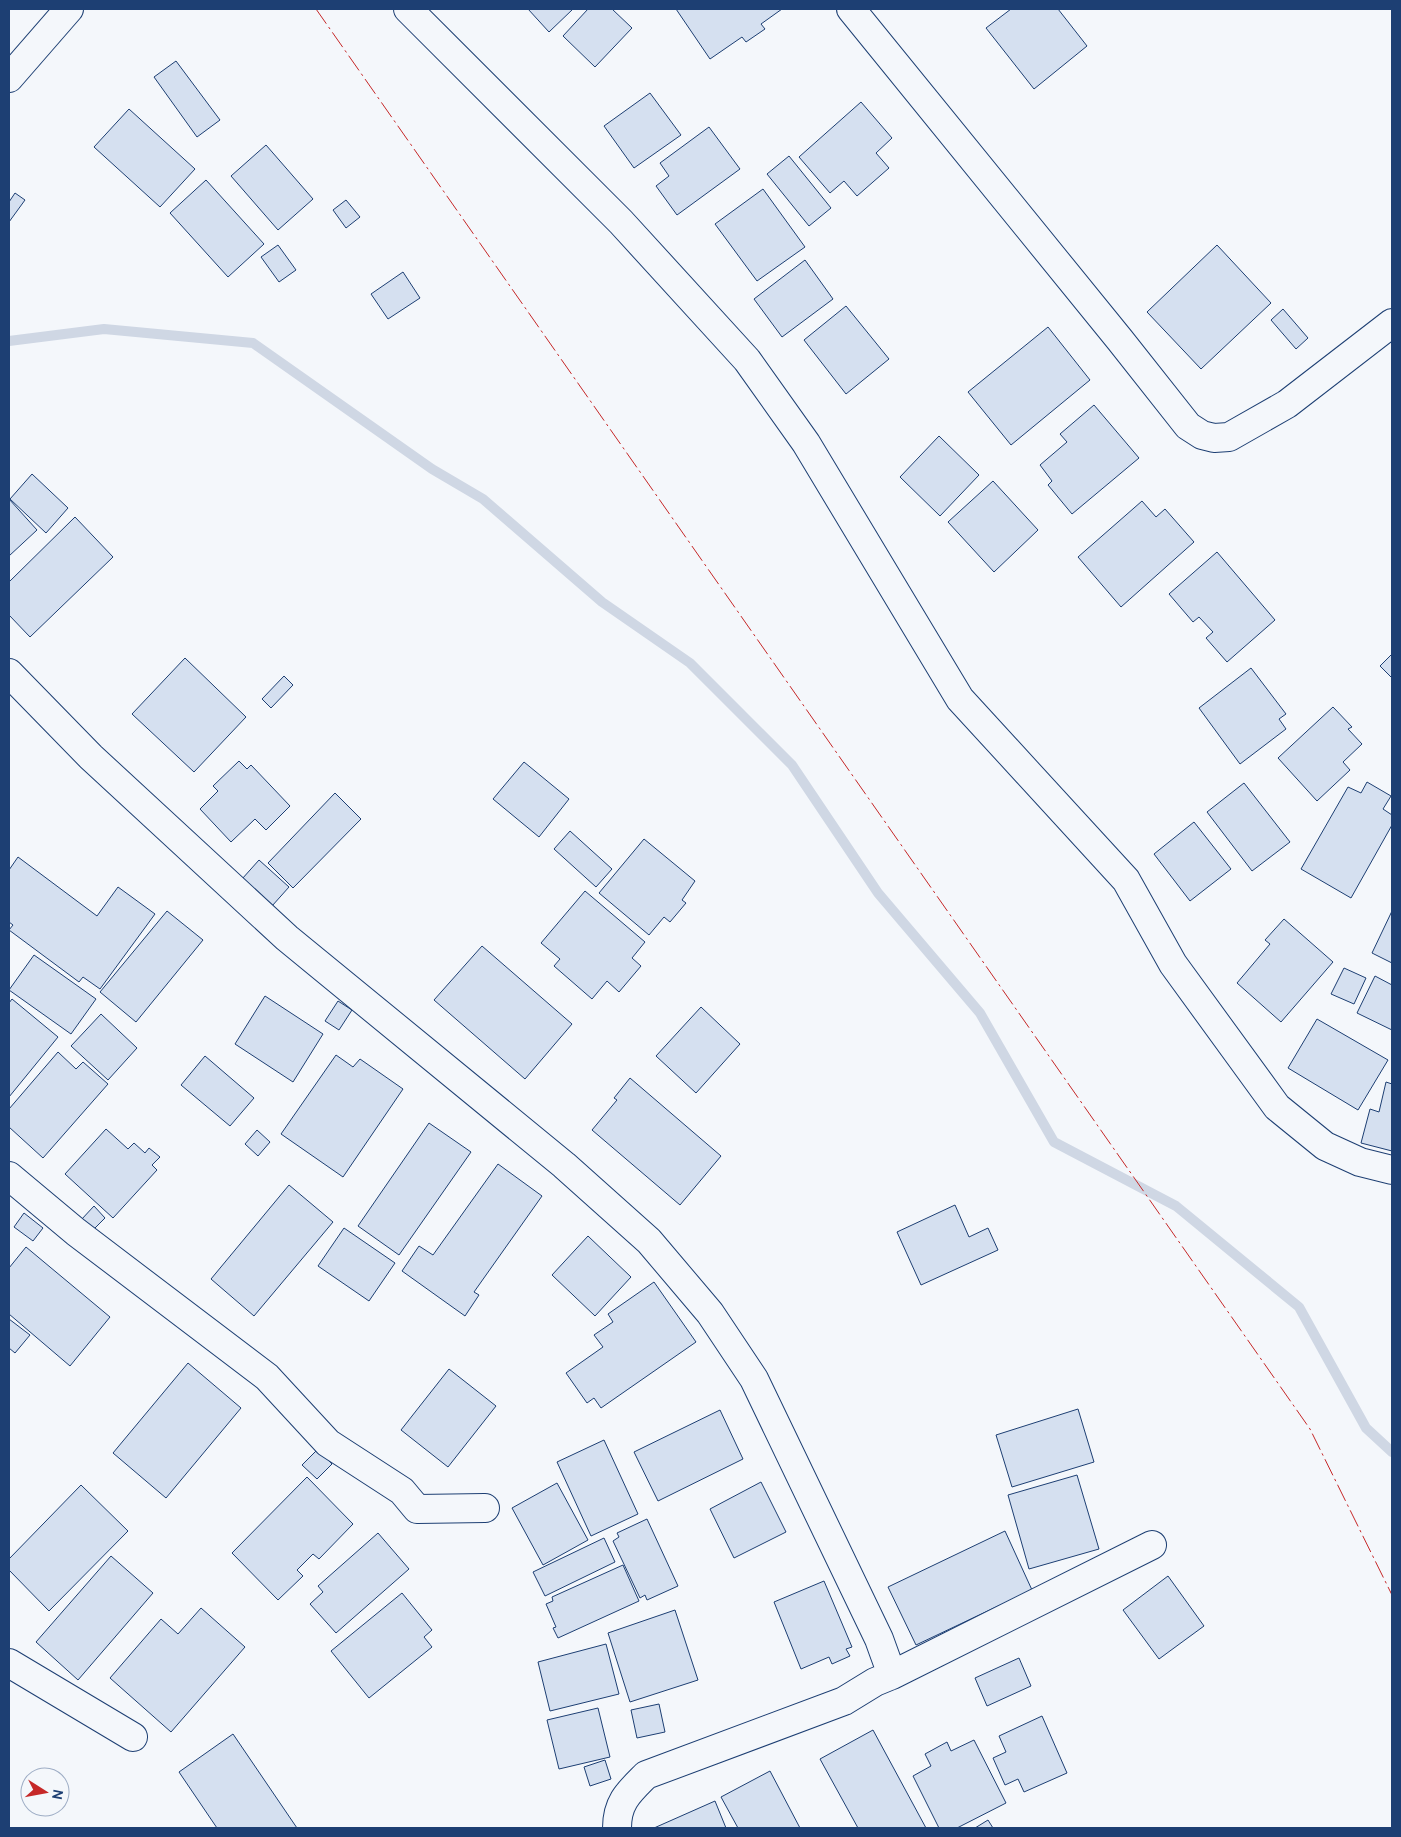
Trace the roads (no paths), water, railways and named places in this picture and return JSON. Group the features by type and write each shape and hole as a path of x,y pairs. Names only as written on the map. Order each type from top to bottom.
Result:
{"street":[{"path":"9,78 69,9"},
{"path":"408,9 621,222 748,360 806,443 960,699 1126,880 1173,964 1277,1107 1326,1146 1360,1162 1392,1170"},
{"path":"851,9 1108,324 1188,426 1202,435 1214,438 1229,437 1287,404 1392,323"},
{"path":"9,673 91,757 288,938 564,1165 649,1241 710,1313 754,1379 879,1639 892,1675"},
{"path":"9,1176 76,1232 267,1377 328,1443 402,1491 417,1509 485,1508"},
{"path":"617,1828 617,1820 625,1795 646,1775 844,1701 875,1682 1152,1545"},
{"path":"9,1663 133,1737"}],"waterway":[{"path":"9,341 104,329 253,343 432,469 483,499 602,602 690,663 792,765 878,893 980,1013 1054,1142 1176,1206 1299,1307 1366,1428 1392,1452"}]}
